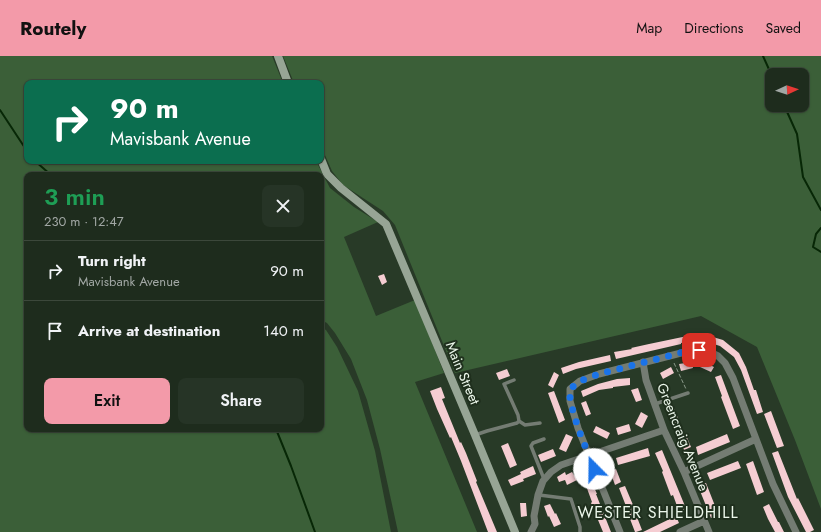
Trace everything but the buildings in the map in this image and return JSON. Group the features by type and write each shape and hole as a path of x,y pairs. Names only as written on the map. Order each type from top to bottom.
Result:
{"street":[{"path":"278,56 287,80"},
{"name":"Main Street","path":"323,164 327,174 341,188 386,224 515,532"},
{"path":"620,532 578,428 570,401 570,389 580,381 599,374 671,355 699,350 710,352 718,356 725,363 733,378 773,484 796,532"},
{"name":"Greencraig Avenue","path":"643,362 646,380 664,430 684,472 709,532"},
{"path":"531,532 535,524 534,516 538,495 544,479 551,472 561,465 664,430"},
{"path":"684,472 756,439"},
{"path":"680,532 704,521"}],"lane":[{"path":"514,380 504,384 518,415 519,421"},
{"path":"655,404 688,392"},
{"path":"475,435 517,423 519,421"},
{"path":"519,421 526,425 540,423"},
{"path":"544,439 533,443 531,446 544,479"},
{"path":"538,495 571,499 580,527 580,532"}],"path":[{"path":"671,355 688,392"}],"green space":[{"path":"0,56 272,56 282,80 24,80 24,164 318,164 322,172 24,172 24,432 324,432 324,329 337,347 358,391 375,451 391,532 0,532"},
{"path":"283,56 821,56 821,509 757,347 701,316 455,373 395,225 383,211 343,185 332,171 324,153 324,80 293,80"},
{"path":"324,176 330,188 354,207 378,222 344,237 376,316 415,300 444,373 415,382 477,532 398,532 380,449 367,400 351,359 327,323 324,322"}],"waterway":[{"path":"763,56 768,68"},
{"path":"0,110 24,146"},
{"path":"787,112 797,134 803,177 821,210"},
{"path":"38,164 48,172"},
{"path":"821,228 816,234 813,247 821,252"},
{"path":"277,432 315,532"}],"district":[{"name":"WESTER SHIELDHILL","path":"658,512"}],"route":[{"path":"594,469 578,428 570,401 570,389 580,381 599,374 658,358 699,350"}]}
